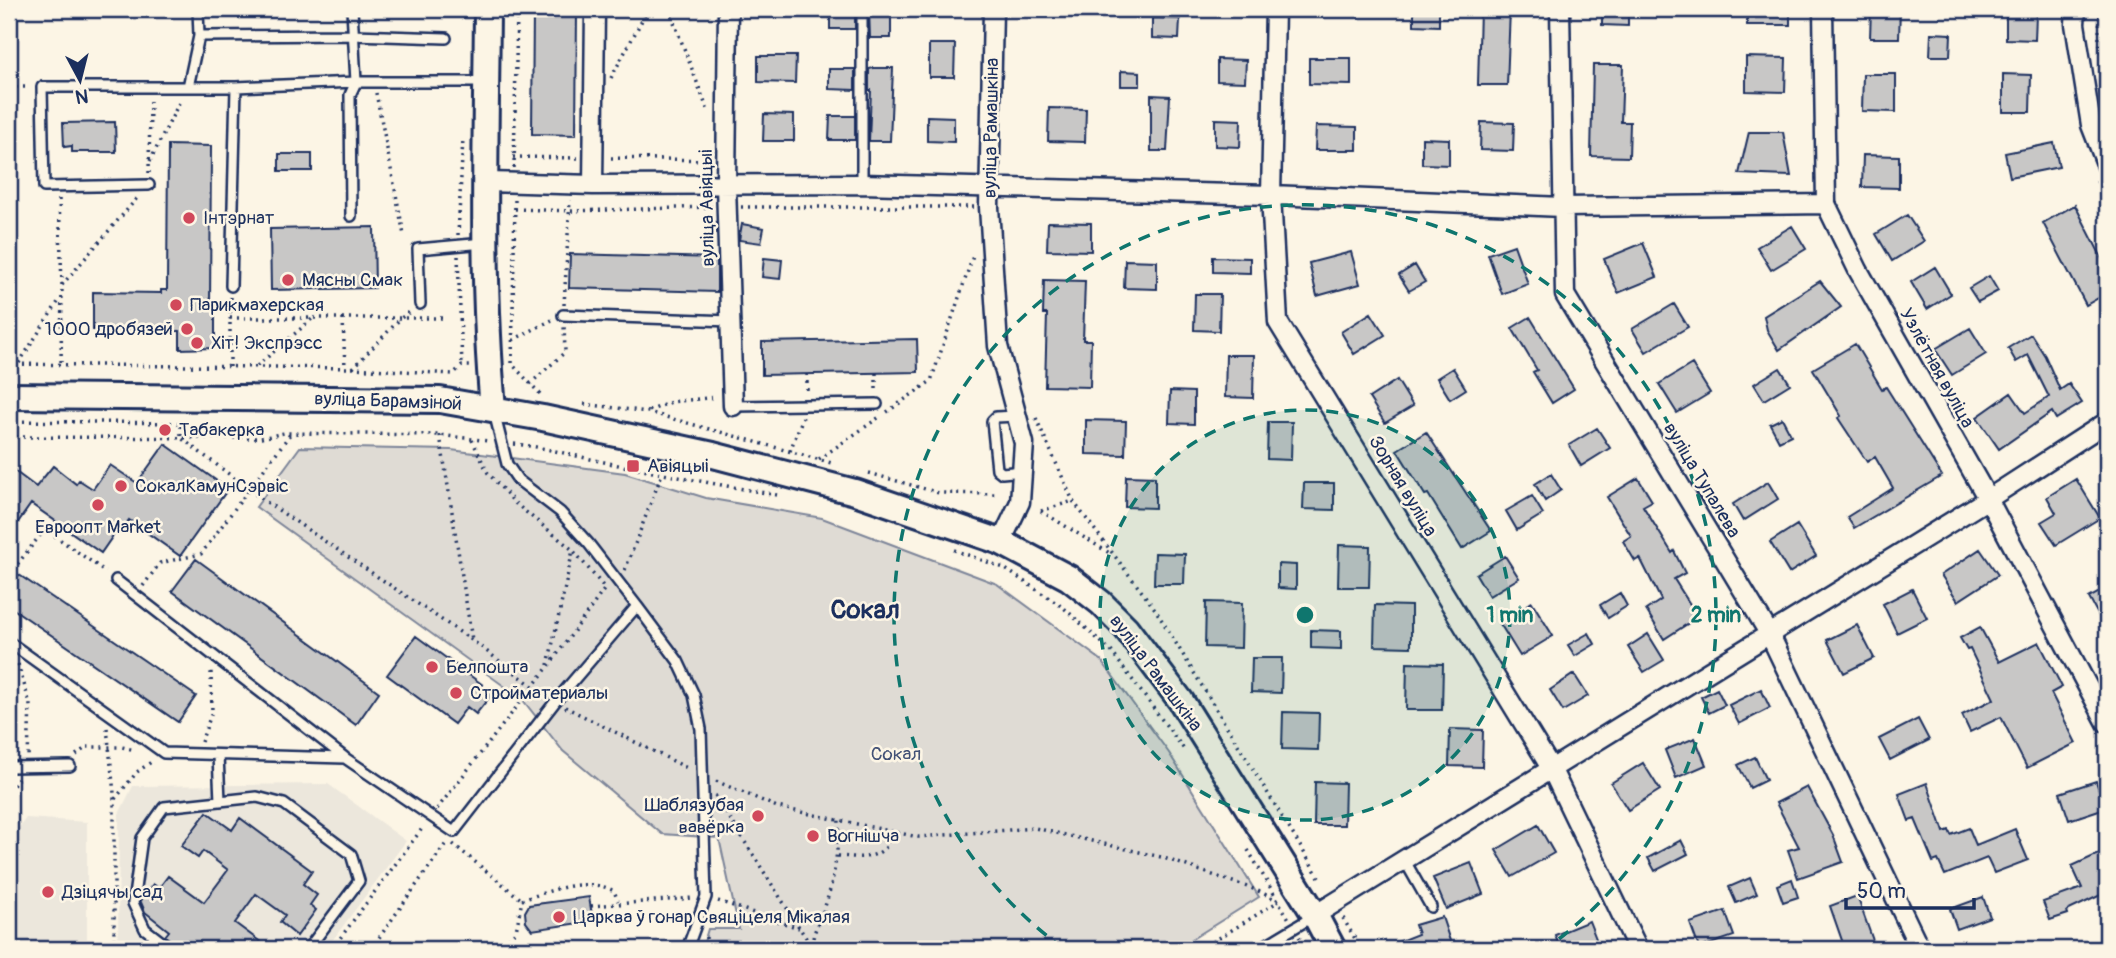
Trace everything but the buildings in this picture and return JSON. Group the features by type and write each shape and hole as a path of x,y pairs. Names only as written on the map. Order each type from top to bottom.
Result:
{"street":[{"path":"487,9 486,243 489,365 494,408"},
{"path":"593,185 595,9"},
{"name":"вуліца Авіяцыі","path":"729,9 726,185 733,401"},
{"name":"вуліца Рамашкіна","path":"993,9 989,206 998,346 1024,412 1020,502 1001,542 1069,578 1101,603 1126,628 1181,701 1315,915 1333,949"},
{"name":"Зорная вуліца","path":"1275,9 1271,195 1278,322 1551,768 1638,949"},
{"name":"вуліца Тупалева","path":"1560,9 1565,295 1769,633 1920,949"},
{"name":"Узлётная вуліца","path":"1823,9 1826,204 1858,270 1988,499 2107,723"},
{"path":"2076,9 2075,24 2091,125 2107,166"},
{"path":"487,182 593,185 862,184 1271,195 1562,207 1826,204"},
{"name":"вуліца Барамзіной","path":"9,396 428,400 494,408 638,437 855,492 1001,542"},
{"path":"1315,915 1405,862 1551,768 1988,499 2107,422"}],"lane":[{"path":"188,87 199,36 198,9"},
{"path":"351,216 350,95 356,82 352,9"},
{"path":"862,9 862,184"},
{"path":"199,36 354,35 446,38"},
{"path":"149,185 44,187 42,87 236,87 356,82 487,82"},
{"path":"231,286 236,87"},
{"path":"420,304 418,249 486,243"},
{"path":"564,315 731,321"},
{"path":"733,401 807,405 877,404"},
{"path":"494,408 507,464 518,480 560,512 617,579 678,661 694,695 701,729 706,897 687,949"},
{"path":"1023,471 1002,473 997,469 992,421 996,417 1024,412"},
{"path":"116,580 345,758 454,832 555,702 637,606"},
{"path":"11,644 164,753 345,758"},
{"path":"218,755 220,801"},
{"path":"9,767 70,766"},
{"path":"171,949 145,929 133,903 142,838 164,807 257,797 284,804 351,854 359,880 308,949"},
{"path":"1405,862 1431,907"},
{"path":"1259,949 1315,915"}],"path":[{"path":"517,9 512,364 546,400"},
{"path":"594,111 648,9"},
{"path":"669,9 712,122"},
{"path":"2100,9 2099,40 2107,82"},
{"path":"374,82 404,235"},
{"path":"9,87 42,87"},
{"path":"149,163 188,87"},
{"path":"462,366 457,244 463,133"},
{"path":"513,157 727,160"},
{"path":"530,384 565,352 564,315 570,184"},
{"path":"58,186 61,365"},
{"path":"9,195 13,200 10,364 353,368 441,374"},
{"path":"515,209 570,211 727,207 989,206"},
{"path":"819,459 931,381 977,244"},
{"path":"230,368 231,286"},
{"path":"18,364 61,297"},
{"path":"353,368 401,318 420,304"},
{"path":"513,340 564,315"},
{"path":"230,318 445,318"},
{"path":"255,367 313,318"},
{"path":"344,319 345,368"},
{"path":"790,451 807,405 807,374"},
{"path":"648,412 671,402 733,401"},
{"path":"571,402 648,412 846,467"},
{"path":"1024,412 1073,500 1155,609 1320,877"},
{"path":"9,421 181,423 181,438"},
{"path":"136,595 160,564 201,554 292,433"},
{"path":"9,437 261,438 292,433 440,435 472,641"},
{"path":"181,438 555,702 703,776 777,807 918,837 1035,828 1161,857 1256,890 1279,901"},
{"path":"472,440 488,473 516,504 573,550 605,588"},
{"path":"540,446 662,474 782,496"},
{"path":"859,471 939,493 999,494"},
{"path":"332,949 431,816 548,667 605,588 625,570 662,474"},
{"path":"1073,500 1041,511 1113,555"},
{"path":"9,575 45,529 116,580"},
{"path":"952,549 1004,568 1064,608 1111,650 1189,755"},
{"path":"548,667 573,550"},
{"path":"196,642 211,673 212,712 197,754"},
{"path":"11,644 30,704 28,766"},
{"path":"104,709 111,747 114,801 114,949"},
{"path":"70,766 76,755 87,747 137,750"},
{"path":"114,801 137,772 157,758 147,754"},
{"path":"703,776 812,948"},
{"path":"812,948 812,937 827,902 838,856 839,820"},
{"path":"838,856 870,858 881,853 888,845 887,830"},
{"path":"371,949 448,841 522,900"},
{"path":"1245,845 1279,901"},
{"path":"522,900 559,888 589,885 614,891 618,902"},
{"path":"590,906 706,897 799,928"},
{"path":"499,949 516,931 522,900"},
{"path":"1201,949 1279,901"},
{"path":"1342,914 1361,949"}],"shaded area":[{"path":"328,784 406,841 326,949 118,949 119,814 133,786"},
{"name":"Дзіцячы сад","path":"26,818 87,822 87,949 9,949 9,830 15,833"}],"green space":[{"name":"Сокал","path":"300,447 451,450 625,473 706,498 822,518 997,584 1101,660 1169,753 1259,897 1176,949 702,949 708,929 739,929 719,838 662,834 563,751 522,699 256,507"}],"place":[{"name":"Інтэрнат","path":"189,218"},
{"name":"Мясны Смак","path":"288,280"},
{"name":"Парикмахерская","path":"176,305"},
{"name":"1000 дробязей","path":"187,329"},
{"name":"Хіт! Экспрэсс","path":"197,343"},
{"name":"Табакерка","path":"165,430"},
{"name":"Авіяцыі","path":"633,466"},
{"name":"СокалКамунСэрвіс","path":"121,486"},
{"name":"Евроопт Market","path":"98,505"},
{"name":"Белпошта","path":"432,667"},
{"name":"Стройматериалы","path":"456,693"},
{"name":"Шаблязубая вавёрка","path":"758,816"},
{"name":"Вогнішча","path":"813,836"},
{"name":"Дзіцячы сад","path":"48,892"},
{"name":"Царква ў гонар Свяціцеля Мікалая","path":"559,917"}],"district":[{"name":"Сокал","path":"865,610"}]}
